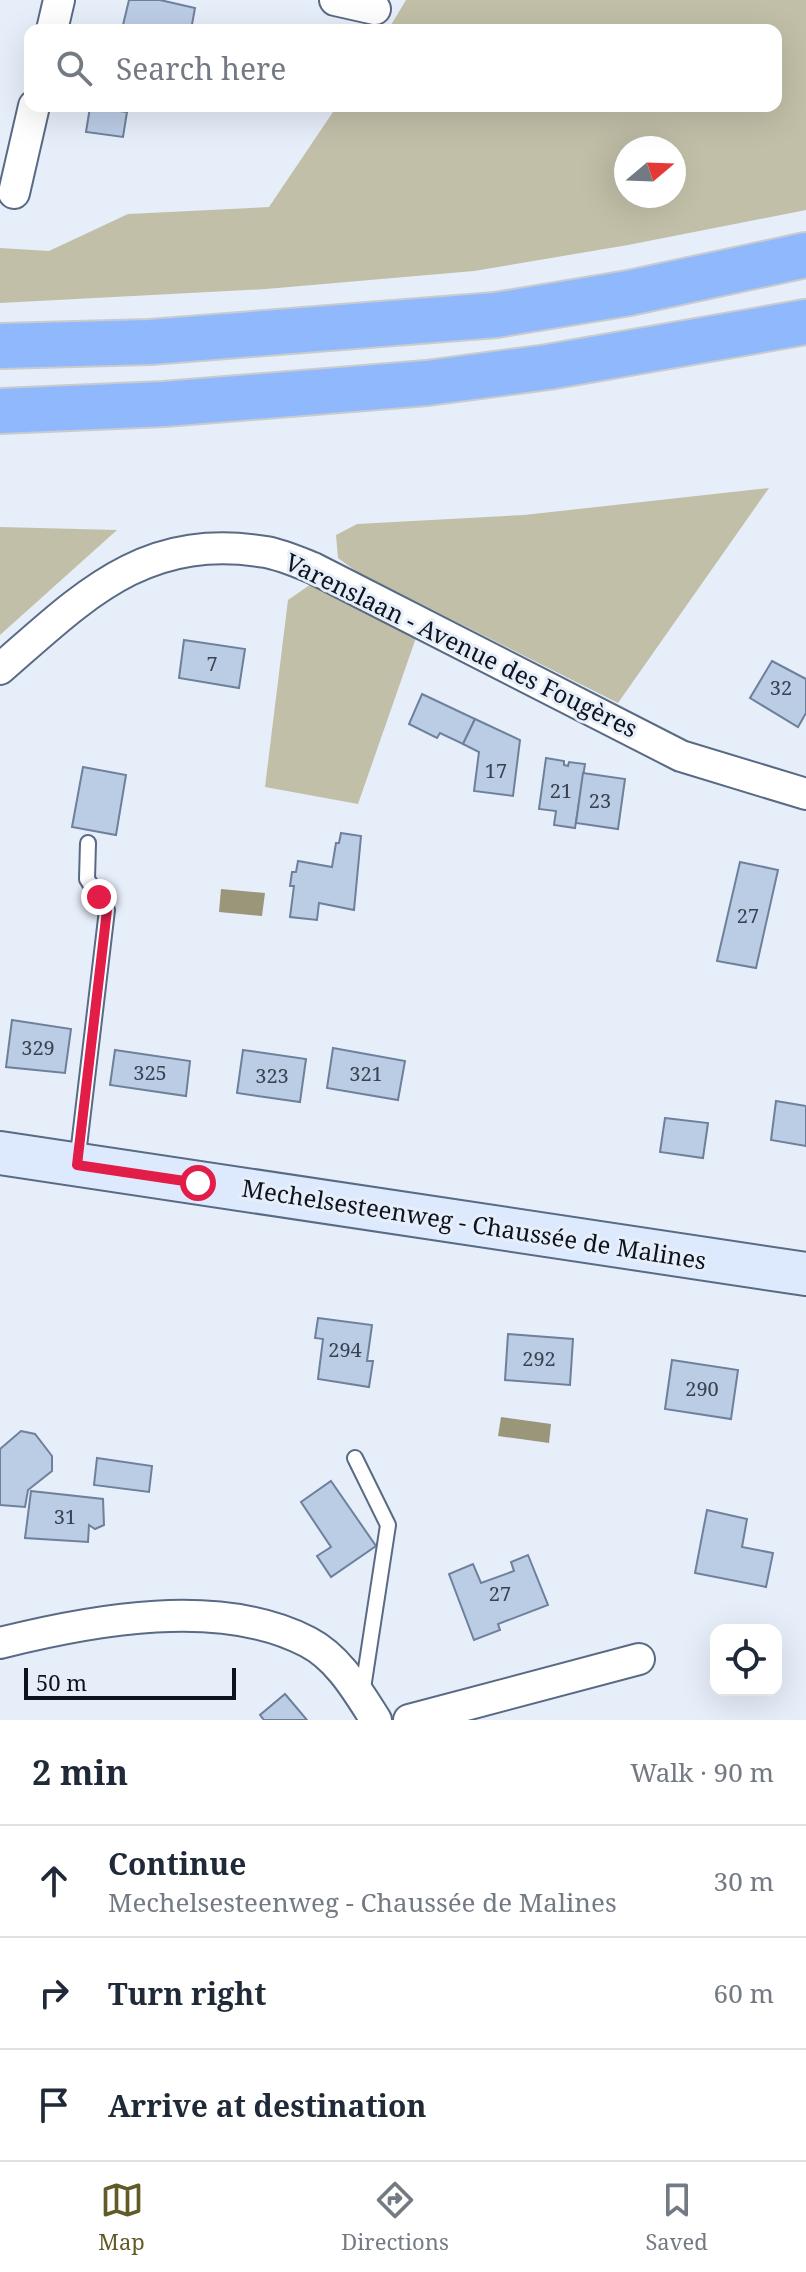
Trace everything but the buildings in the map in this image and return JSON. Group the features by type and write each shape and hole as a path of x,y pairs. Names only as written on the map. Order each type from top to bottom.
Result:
{"highway":[{"path":"0,346 150,342 496,315 629,293 806,255"},
{"path":"0,411 164,404 427,383 548,367 806,322"}],"main road":[{"name":"Mechelsesteenweg - Chaussée de Malines","path":"0,1153 806,1274"}],"street":[{"path":"53,24 59,0"},
{"path":"335,0 375,9"},
{"path":"14,193 33,112"},
{"name":"Varenslaan - Avenue des Fougères","path":"0,669 82,599 120,573 160,557 197,550 229,548 269,552 313,568 681,756 806,794"},
{"path":"0,1643 53,1630 149,1616 246,1619 310,1642 347,1675 369,1709"},
{"path":"409,1720 639,1659"}],"lane":[{"path":"77,1165 107,910 87,879 88,843"},
{"path":"355,1458 388,1525 369,1709"}],"shaded area":[{"path":"406,0 806,0 806,210 474,271 266,289 0,303 0,248 49,251 128,214 269,207 333,112 782,112 782,24 392,24"},
{"path":"769,488 618,703 357,572 338,558 336,535 357,524 524,515"},
{"path":"0,527 117,530 0,635"},
{"path":"314,582 418,632 358,804 265,787 288,600"},
{"path":"221,889 265,893 262,916 219,912"},
{"path":"501,1417 551,1424 549,1443 498,1436"}],"route":[{"path":"99,897 107,910 77,1165 198,1183"}]}
